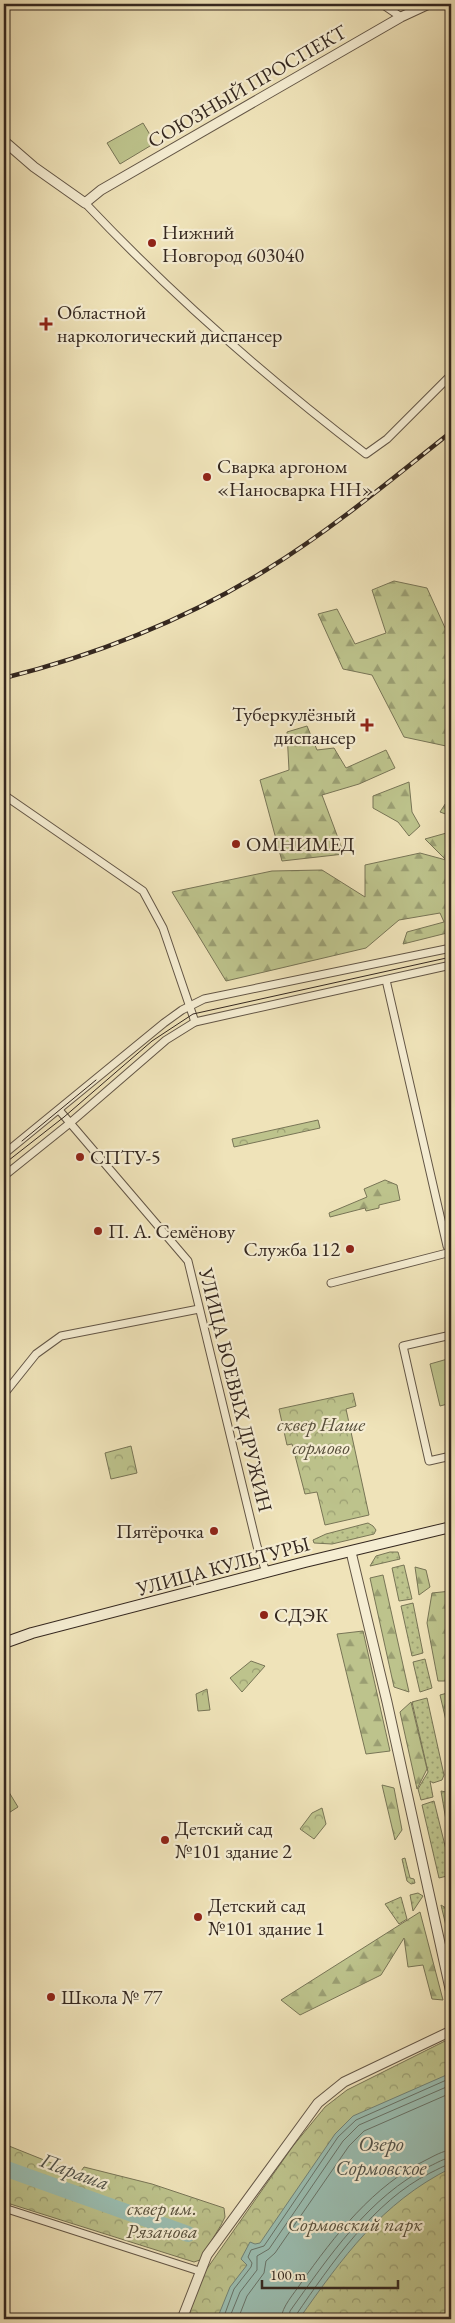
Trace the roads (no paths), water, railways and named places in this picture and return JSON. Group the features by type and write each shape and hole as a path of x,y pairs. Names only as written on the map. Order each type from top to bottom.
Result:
{"main road":[{"name":"УЛИЦА КУЛЬТУРЫ","path":"4,1643 32,1633 266,1572 451,1527"}],"street":[{"path":"382,4 401,17"},
{"name":"СОЮЗНЫЙ ПРОСПЕКТ","path":"85,203 102,190 401,17 429,4"},
{"path":"4,141 34,167 85,203 129,250 299,404 366,454 387,439 451,375"},
{"path":"4,796 143,891 163,928 195,1022"},
{"path":"4,1154 153,1032 204,999 451,948"},
{"path":"4,1176 70,1123 166,1040 195,1022 451,965"},
{"path":"330,1283 450,1250 386,980"},
{"name":"УЛИЦА БОЕВЫХ ДРУЖИН","path":"59,1110 188,1261 257,1546 266,1572"},
{"path":"4,1394 36,1354 61,1336 199,1309"},
{"path":"451,1335 403,1346 429,1461 451,1456"},
{"path":"351,1552 387,1702 451,1992"},
{"path":"182,2319 199,2271 207,2255 318,2104 344,2082 451,2031"},
{"path":"4,2208 199,2271"}],"water":[{"name":"Озеро Сормовское","path":"451,2073 451,2168 426,2182 404,2198 365,2233 331,2274 299,2319 217,2319 230,2287 247,2265 241,2259 250,2242 260,2243 335,2134 353,2116"}],"waterway":[{"name":"Параша","path":"4,2168 188,2234"}],"tram line":[{"path":"4,1164 64,1117 152,1041 193,1014 451,957"},
{"path":"22,1141 96,1080"}],"railway":[{"path":"4,678 106,647 172,620 235,588 290,555 383,486 451,432"}],"place":[{"name":"Нижний Новгород 603040","path":"152,243"},
{"name":"Областной наркологический диспансер","path":"46,324"},
{"name":"Сварка аргоном «Наносварка НН»","path":"207,477"},
{"name":"Туберкулёзный диспансер","path":"367,725"},
{"name":"ОМНИМЕД","path":"236,844"},
{"name":"СПТУ-5","path":"80,1157"},
{"name":"П. А. Семёнову","path":"98,1231"},
{"name":"Служба 112","path":"350,1249"},
{"name":"Пятёрочка","path":"214,1531"},
{"name":"СДЭК","path":"264,1615"},
{"name":"Детский сад №101 здание 2","path":"165,1840"},
{"name":"Детский сад №101 здание 1","path":"198,1917"},
{"name":"Школа № 77","path":"51,1997"}],"park label":[{"name":"сквер Наше сормово","path":"321,1436"},
{"name":"сквер им. Рязанова","path":"162,2220"},
{"name":"Сормовский парк","path":"355,2224"}]}
